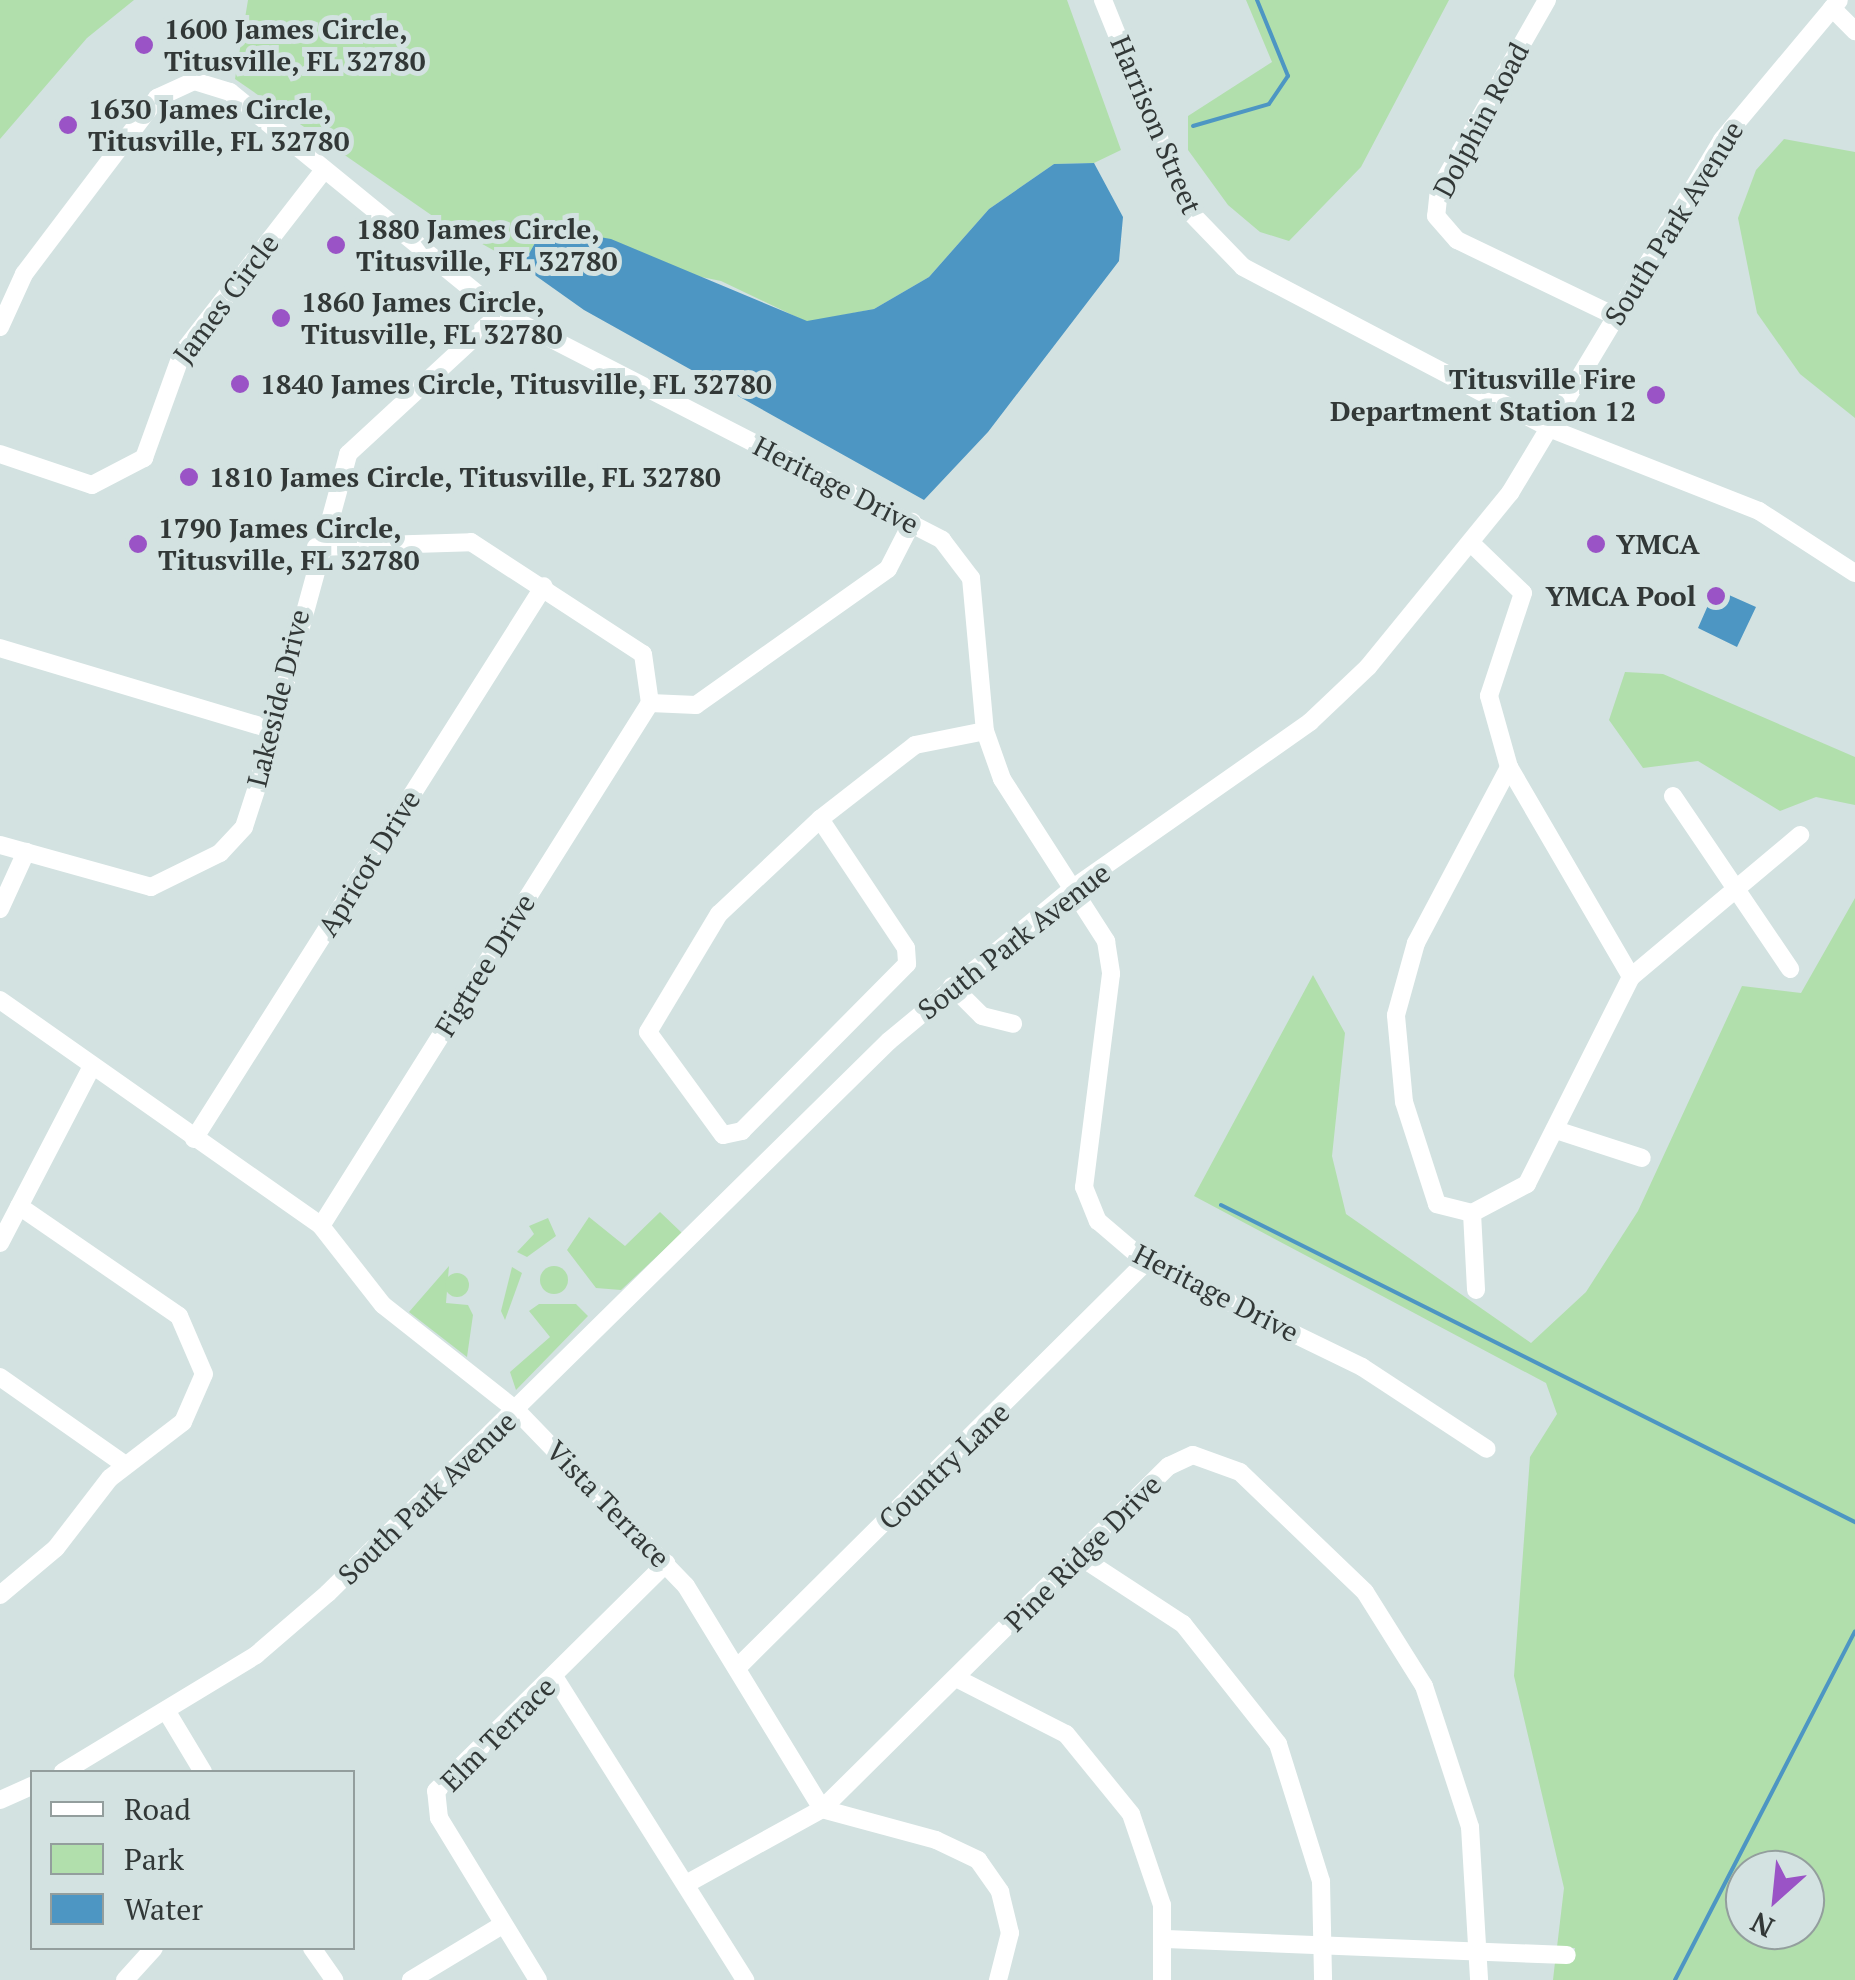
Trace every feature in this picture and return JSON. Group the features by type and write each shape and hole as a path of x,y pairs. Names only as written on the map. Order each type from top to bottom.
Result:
{"street":[{"name":"Harrison Street","path":"1103,0 1172,178 1204,232 1243,266 1551,430 1759,510 1855,574"},
{"name":"Dolphin Road","path":"1547,0 1439,189 1436,216 1457,240 1615,316"},
{"name":"South Park Avenue","path":"66,1770 166,1712 328,1593 952,986 1076,886 1310,722 1471,542 1551,430 1722,140 1840,3"},
{"path":"1840,3 1855,6"},
{"path":"1840,3 1855,30"},
{"name":"Heritage Drive","path":"0,327 24,274 157,98 194,81 230,92 501,312 942,540 971,578 985,731 1002,778 1076,886 1106,941 1111,974 1084,1187 1098,1221 1146,1262 1362,1367 1487,1449"},
{"name":"James Circle","path":"0,454 92,485 144,458 182,352 323,171"},
{"name":"Lakeside Drive","path":"0,845 152,886 187,876 244,826 316,547 348,454 501,312"},
{"path":"316,547 471,542 643,654 650,703 696,704 888,570 912,522"},
{"path":"1471,542 1523,593 1489,696 1509,767 1631,977"},
{"name":"Apricot Drive","path":"194,1139 544,586"},
{"path":"0,648 267,728"},
{"name":"Figtree Drive","path":"321,1226 650,703"},
{"path":"820,819 908,964 742,1131 723,1135 654,1051 649,1026 719,914 820,819 915,745 985,731"},
{"path":"1509,767 1416,943 1396,1015 1404,1102 1436,1204 1472,1213 1527,1184 1559,1131 1631,977 1735,885 1800,835"},
{"path":"1672,796 1790,969"},
{"path":"0,909 26,852"},
{"path":"952,986 982,1016 1014,1024"},
{"name":"Vista Terrace","path":"0,1000 91,1068 321,1226 383,1305 516,1411 666,1563 738,1667 822,1809"},
{"path":"0,1244 91,1068"},
{"path":"1559,1131 1642,1158"},
{"path":"0,1594 56,1548 124,1465 190,1414 204,1374 198,1344 169,1308 19,1206"},
{"path":"1472,1213 1476,1290"},
{"name":"Country Lane","path":"738,1667 1146,1262"},
{"path":"0,1377 124,1465"},
{"name":"Pine Ridge Drive","path":"688,1883 822,1809 1082,1558 1168,1466 1193,1455 1220,1459 1298,1519 1366,1592 1424,1686 1470,1826 1479,1980"},
{"path":"1082,1558 1182,1624 1278,1744 1314,1849 1326,1944 1323,1980"},
{"name":"Elm Terrace","path":"538,1980 439,1818 436,1791 555,1678 666,1563"},
{"path":"555,1678 688,1883 745,1980"},
{"path":"958,1679 1036,1712 1096,1765 1131,1814 1166,1939 1162,1980"},
{"path":"166,1712 202,1770"},
{"path":"0,1800 30,1787"},
{"path":"822,1809 978,1860 1000,1892 1010,1933 998,1980"},
{"path":"411,1980 502,1925"},
{"path":"1166,1939 1568,1955"},
{"path":"125,1980 152,1950"},
{"path":"313,1950 334,1980"}],"green space":[{"path":"0,0 134,0 87,38 0,139"},
{"path":"248,0 1067,0 1121,150 1094,163 1054,164 989,209 929,277 874,309 807,322 721,281 535,243 522,266 437,219 235,79"},
{"path":"1246,0 1449,0 1361,167 1289,241 1260,232 1228,205 1188,150 1188,116 1272,62"},
{"path":"1784,139 1855,152 1855,418 1800,374 1757,313 1738,218 1756,170"},
{"path":"1625,672 1663,674 1855,757 1855,805 1816,797 1780,811 1698,761 1643,768 1609,720"},
{"path":"1855,898 1855,1980 1553,1980 1555,1962 1573,1962 1575,1948 1557,1947 1564,1888 1514,1676 1530,1457 1557,1414 1546,1383 1194,1196 1313,975 1345,1033 1332,1156 1346,1214 1531,1343 1586,1292 1638,1211 1742,986 1801,993"},
{"path":"660,1212 682,1233 621,1290 596,1288 567,1250 589,1217 625,1246"},
{"path":"548,1218 556,1236 527,1257 517,1252 534,1234 529,1226"},
{"path":"449,1266 446,1303 468,1305 473,1315 467,1357 409,1312"},
{"path":"554,1266 564,1270 568,1280 564,1290 554,1294 544,1290 540,1280 544,1270"},
{"path":"512,1267 522,1273 505,1320 501,1311"},
{"path":"457,1273 466,1276 466,1294 457,1297 448,1294 445,1285 448,1276"},
{"path":"539,1304 576,1304 588,1316 516,1390 510,1372 550,1337 529,1311"}],"water":[{"path":"1094,163 1123,217 1119,261 988,432 924,500 584,310 522,266 535,243 559,230 611,239 807,321 874,309 929,277 989,209 1054,164"},
{"path":"1729,595 1756,607 1737,647 1698,628 1709,603 1722,609"}],"waterway":[{"path":"1193,126 1269,104 1288,76 1257,0"},
{"path":"1221,1205 1855,1522"},
{"path":"1675,1980 1855,1632"}],"place":[{"name":"1600 James Circle, Titusville, FL 32780","path":"144,45"},
{"name":"1630 James Circle, Titusville, FL 32780","path":"68,125"},
{"name":"1880 James Circle, Titusville, FL 32780","path":"336,245"},
{"name":"1860 James Circle, Titusville, FL 32780","path":"281,318"},
{"name":"1840 James Circle, Titusville, FL 32780","path":"240,384"},
{"name":"Titusville Fire Department Station 12","path":"1656,395"},
{"name":"1810 James Circle, Titusville, FL 32780","path":"189,477"},
{"name":"1790 James Circle, Titusville, FL 32780","path":"138,544"},
{"name":"YMCA","path":"1596,544"},
{"name":"YMCA Pool","path":"1716,596"}]}
